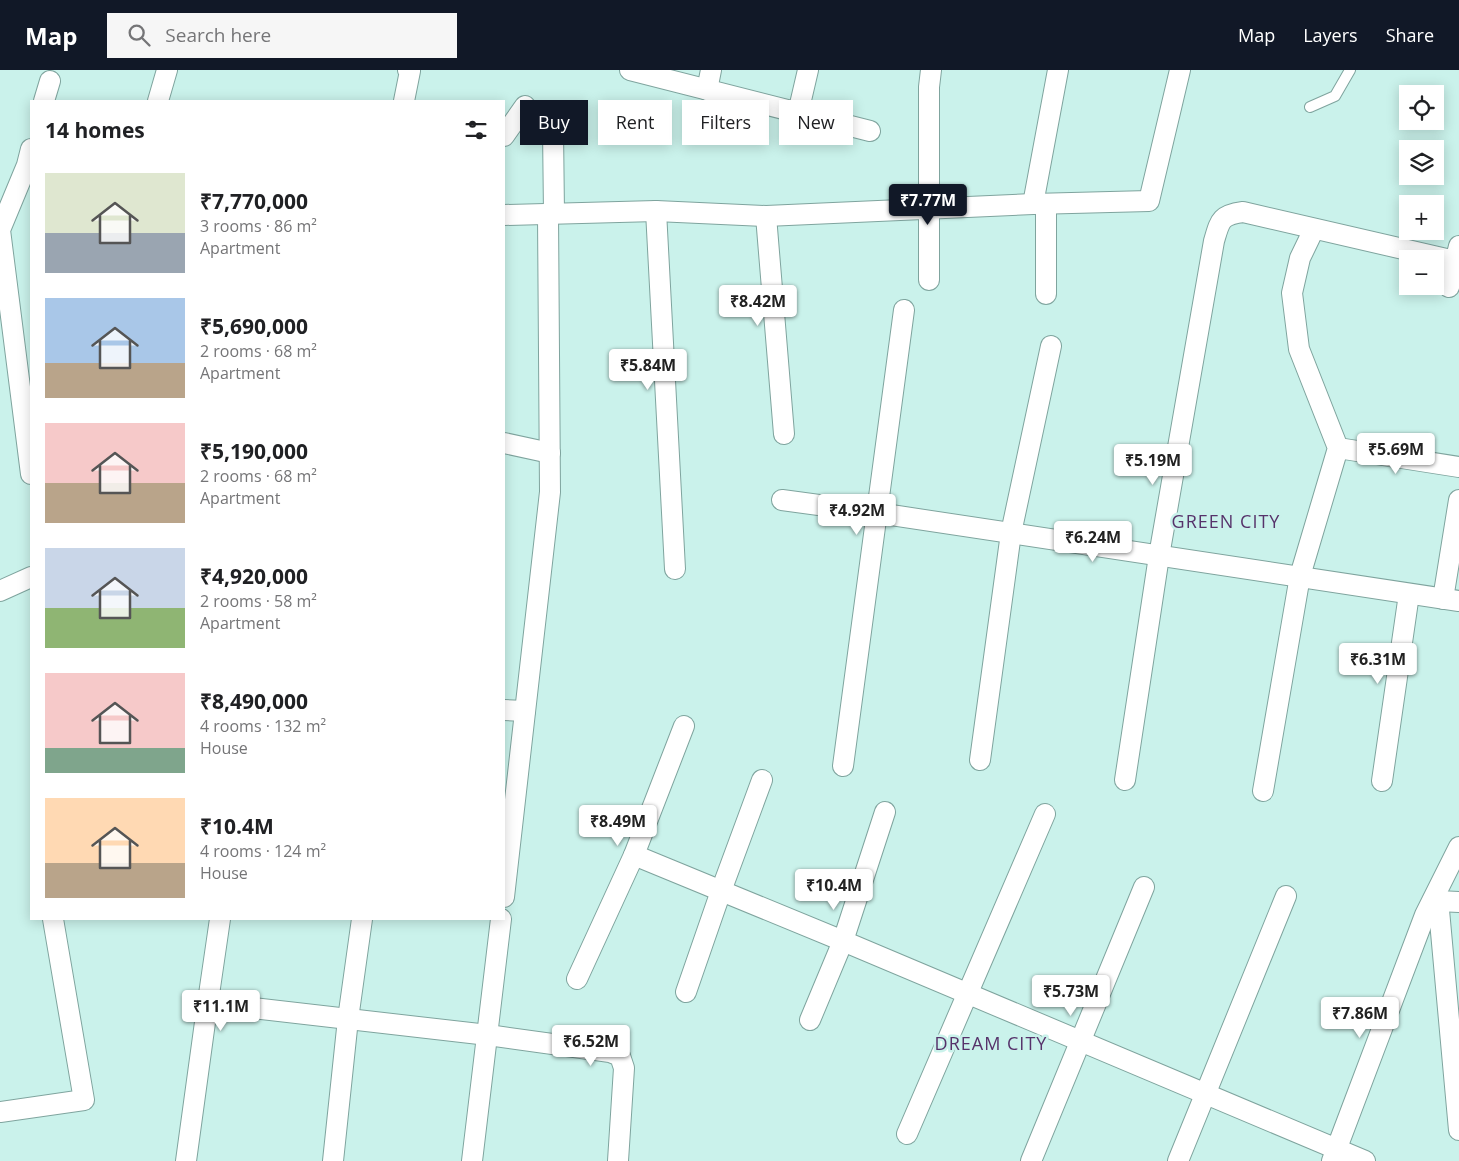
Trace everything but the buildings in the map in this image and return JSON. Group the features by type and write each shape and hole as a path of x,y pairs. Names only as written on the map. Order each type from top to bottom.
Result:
{"street":[{"path":"158,100 167,70"},
{"path":"404,100 410,71 408,70"},
{"path":"630,70 779,108"},
{"path":"707,90 712,70"},
{"path":"801,100 808,70"},
{"path":"930,280 931,70"},
{"path":"1046,294 1039,204 1058,70"},
{"path":"505,215 656,211 766,216 1149,201 1180,70"},
{"path":"44,100 50,81"},
{"path":"505,135 520,113"},
{"path":"853,128 870,132"},
{"path":"505,888 550,492 553,145"},
{"path":"30,153 27,165 0,230 30,466"},
{"path":"656,211 675,570"},
{"path":"1125,780 1159,556 1214,241 1220,222 1228,214 1243,212 1314,228 1457,253 1449,287"},
{"path":"766,216 784,434"},
{"path":"1262,791 1300,576 1338,448 1299,349 1292,293 1300,258 1314,228"},
{"path":"843,766 904,310"},
{"path":"980,760 1011,533 1051,346"},
{"path":"505,443 550,453"},
{"path":"1338,448 1459,467"},
{"path":"782,500 1451,600 1459,500"},
{"path":"0,591 30,577"},
{"path":"1382,782 1409,594"},
{"path":"505,710 525,711"},
{"path":"577,978 634,855 684,726"},
{"path":"686,992 762,780"},
{"path":"810,1020 843,941 885,812"},
{"path":"907,1134 1045,814"},
{"path":"1335,1155 1425,915 1435,901 1459,847"},
{"path":"634,855 1204,1093 1335,1155 1365,1161"},
{"path":"1031,1161 1144,887"},
{"path":"1178,1161 1204,1093 1286,896"},
{"path":"1435,901 1459,902"},
{"path":"1435,901 1459,1130"},
{"path":"0,1112 84,1100 53,920"},
{"path":"186,1161 220,920"},
{"path":"333,1161 348,1019 362,920"},
{"path":"472,1161 501,920"},
{"path":"206,1015 215,1008 227,1006 488,1035 610,1052 620,1056 624,1068 618,1161"}],"lane":[{"path":"1310,107 1335,96 1350,70"}],"district":[{"name":"GREEN CITY","path":"1226,522"},
{"name":"DREAM CITY","path":"991,1044"}]}
